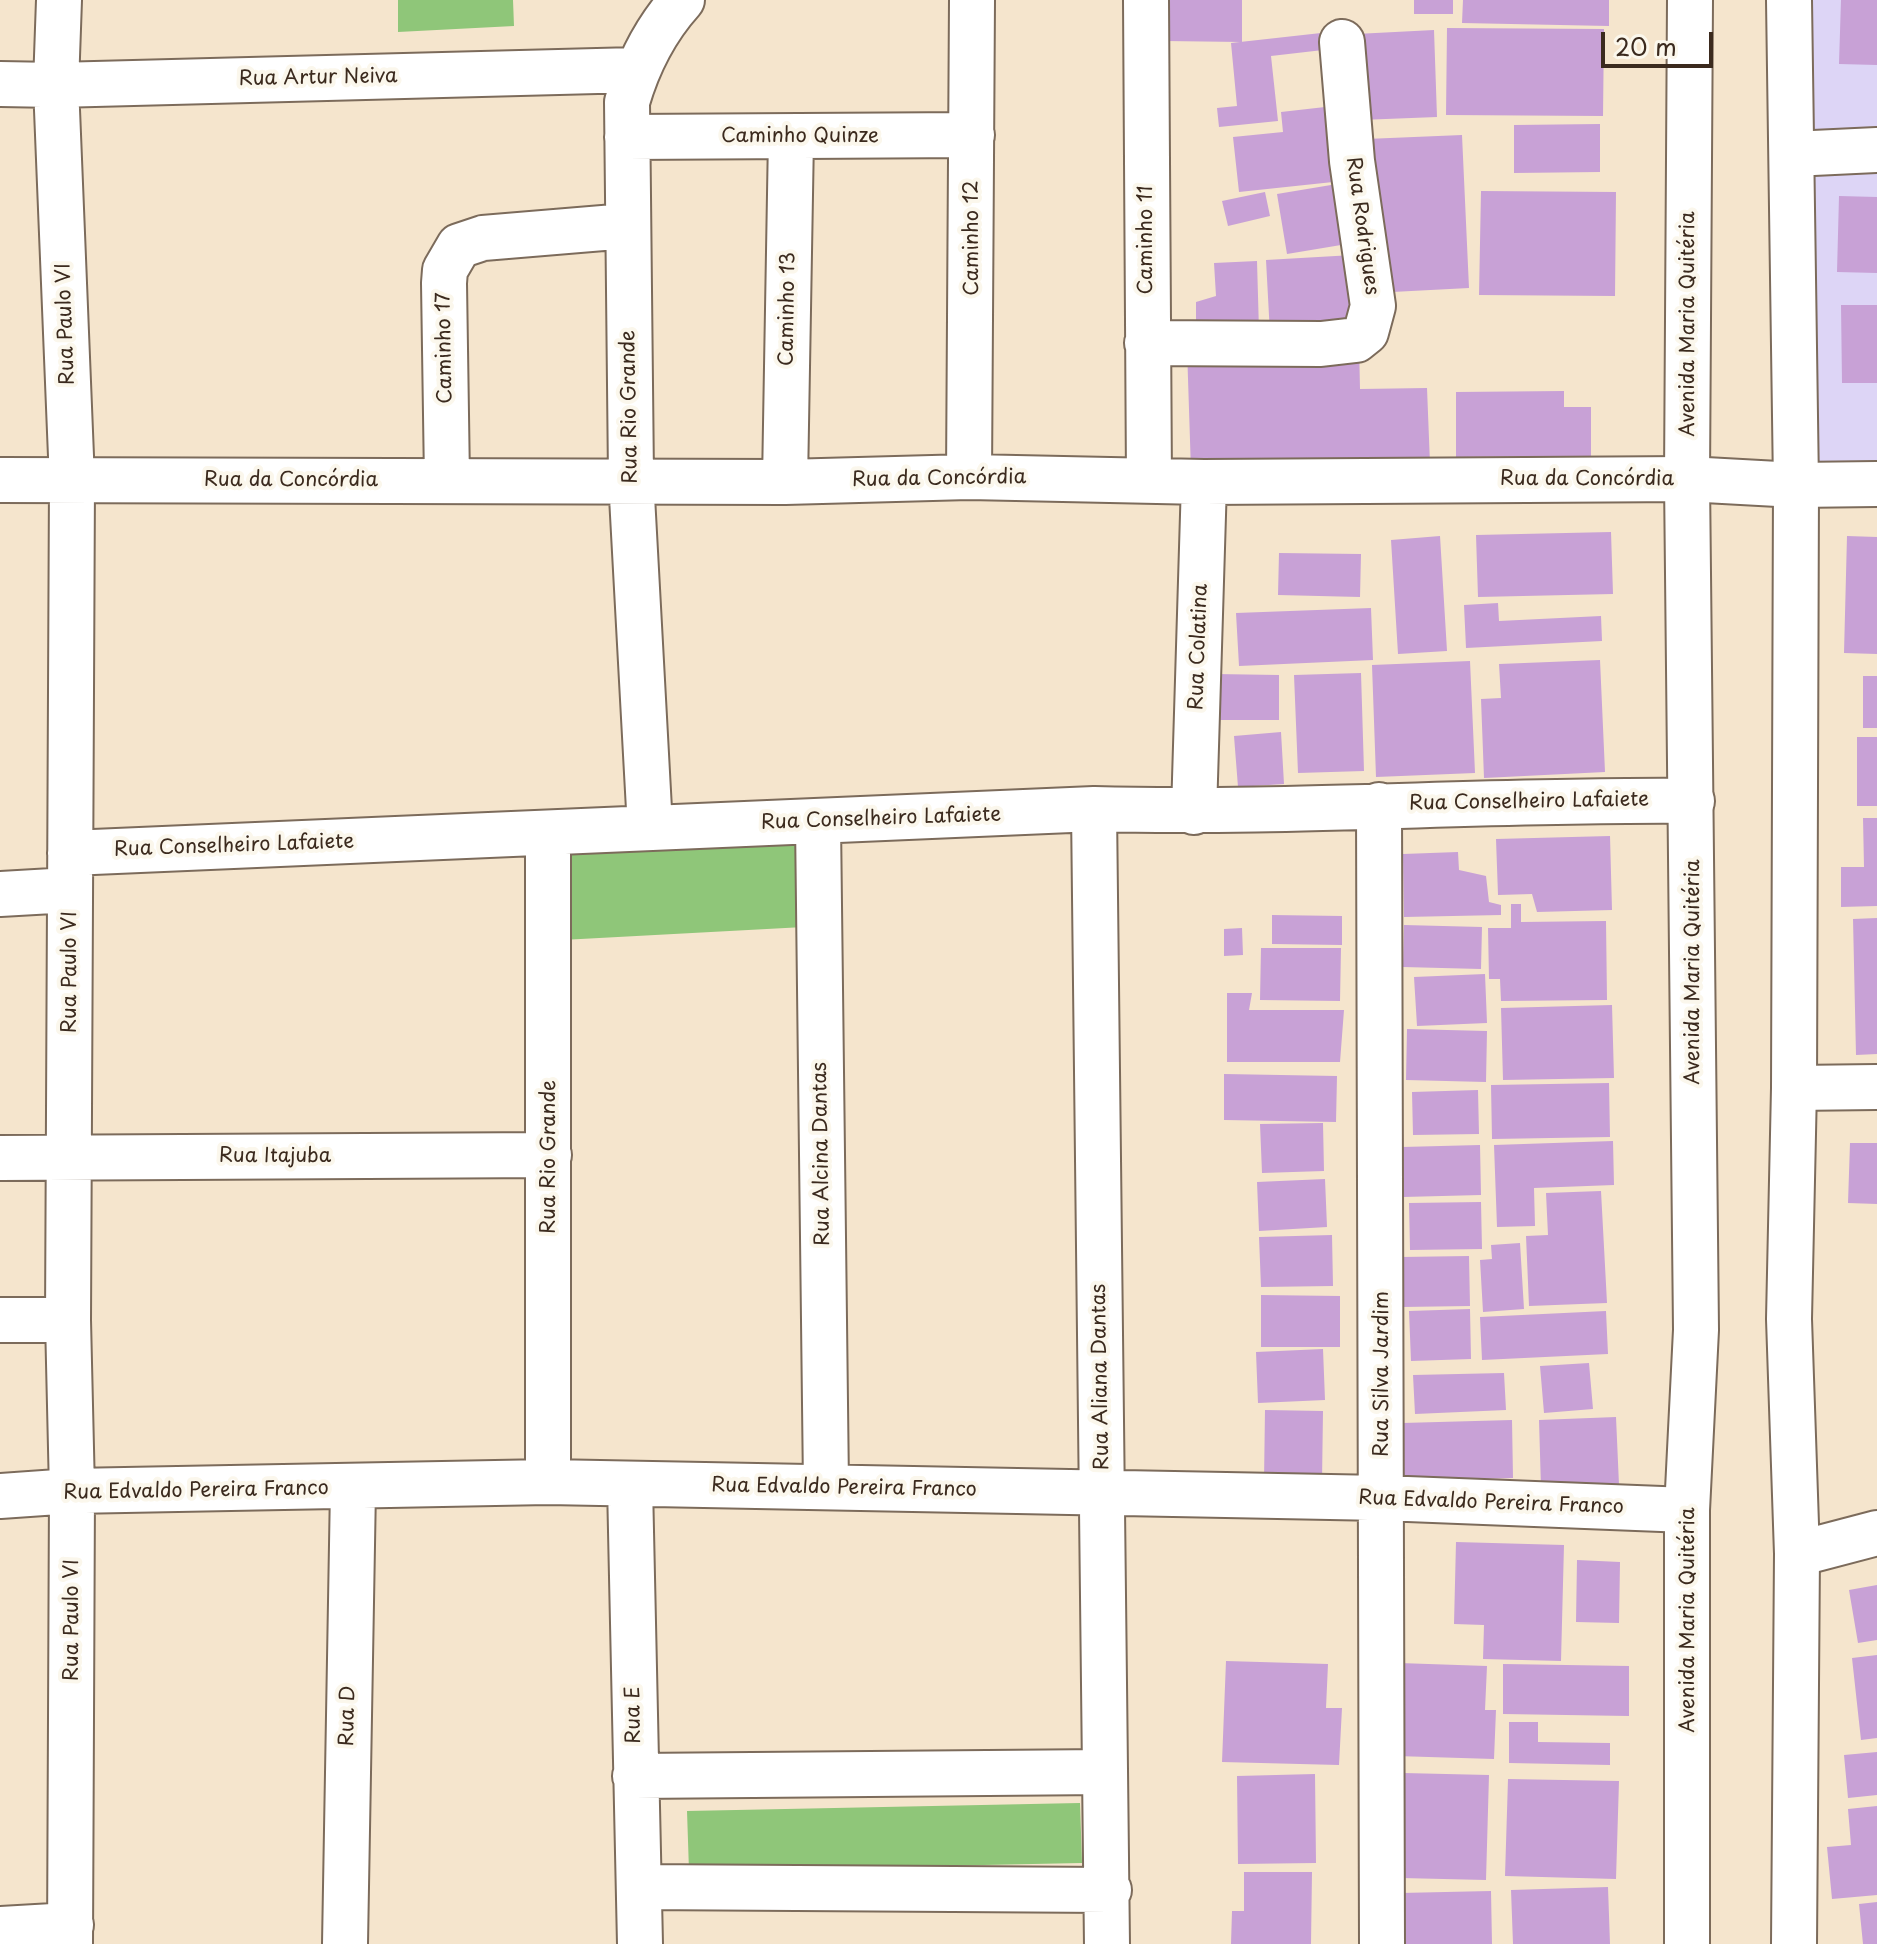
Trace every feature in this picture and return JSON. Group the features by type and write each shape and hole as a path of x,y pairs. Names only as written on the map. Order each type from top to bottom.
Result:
{"street":[{"name":"Rua Paulo VI","path":"59,0 56,85 72,481 68,1320 72,1491 71,1934"},
{"name":"Rua Rio Grande","path":"650,828 631,478 627,102 636,70 669,14 682,0"},
{"name":"Caminho 12","path":"969,477 972,0"},
{"name":"Caminho 11","path":"1146,0 1149,480"},
{"name":"Avenida Maria Quitéria","path":"1687,1944 1687,1510 1696,1330 1687,479 1690,0"},
{"path":"1789,0 1796,485 1794,1088 1789,1319 1797,1554 1794,1944"},
{"name":"Rua Rodrigues","path":"1147,343 1321,344 1356,340 1366,332 1373,306 1352,161 1342,42"},
{"name":"Rua Artur Neiva","path":"0,84 636,70"},
{"name":"Caminho Quinze","path":"627,137 972,135"},
{"name":"Caminho 13","path":"785,482 791,137"},
{"path":"1792,154 1877,150"},
{"name":"Caminho 17","path":"447,480 444,283 445,270 459,246 483,238 627,226"},
{"name":"Rua da Concórdia","path":"0,480 631,478 785,482 969,477 1204,482 1687,479 1796,485 1877,484"},
{"name":"Rua Colatina","path":"1194,812 1204,482"},
{"name":"Rua Conselheiro Lafaiete","path":"0,894 70,871 548,833 1094,809 1194,812 1379,805 1692,801"},
{"name":"Rua Silva Jardim","path":"1379,805 1382,1944"},
{"name":"Rua Aliana Dantas","path":"1094,809 1109,1890 1107,1944"},
{"name":"Rua Alcina Dantas","path":"818,822 826,1486"},
{"name":"Rua Rio Grande","path":"548,833 548,1482"},
{"path":"1794,1088 1877,1087"},
{"name":"Rua Itajuba","path":"0,1158 549,1155"},
{"path":"0,1320 68,1320"},
{"name":"Rua Edvaldo Pereira Franco","path":"0,1496 72,1491 548,1482 1382,1498 1687,1510"},
{"name":"Rua E","path":"630,1485 640,1944"},
{"name":"Rua D","path":"345,1944 353,1488"},
{"path":"1797,1554 1877,1533"},
{"path":"635,1776 1105,1772"},
{"path":"640,1887 1109,1890"},
{"path":"0,1929 71,1934"}],"shaded area":[{"path":"1806,0 1877,0 1877,139 1807,141"},
{"path":"1877,159 1877,472 1814,474 1802,162"}],"green space":[{"path":"398,0 513,0 514,26 398,32"},
{"path":"801,838 804,927 562,940 564,849"},
{"path":"1080,1803 1082,1863 689,1871 687,1811"}],"building":[{"path":"1166,0 1242,0 1242,42 1165,41"},
{"path":"1414,0 1453,0 1453,14 1414,14"},
{"path":"1463,0 1609,0 1609,26 1462,23"},
{"path":"1841,0 1877,0 1877,65 1839,64"},
{"path":"1447,28 1604,29 1603,116 1446,115"},
{"path":"1434,30 1437,117 1360,120 1356,34"},
{"path":"1321,33 1323,50 1271,56 1278,121 1219,127 1217,108 1237,106 1231,43"},
{"path":"1325,107 1333,182 1239,192 1233,137 1283,132 1281,112"},
{"path":"1600,124 1600,172 1514,173 1514,125"},
{"path":"1462,135 1469,288 1373,293 1366,139"},
{"path":"1337,184 1347,244 1287,254 1277,194"},
{"path":"1481,191 1616,192 1615,296 1479,295"},
{"path":"1265,192 1270,216 1228,226 1222,201"},
{"path":"1839,196 1877,197 1877,273 1837,272"},
{"path":"1353,255 1357,329 1270,334 1266,260"},
{"path":"1257,261 1259,331 1196,333 1196,302 1216,296 1214,263"},
{"path":"1841,305 1877,305 1877,383 1842,383"},
{"path":"1359,344 1360,389 1427,388 1430,464 1191,471 1187,348"},
{"path":"1564,391 1564,407 1591,407 1591,456 1456,457 1456,392"},
{"path":"1611,532 1613,594 1478,597 1476,535"},
{"path":"1440,536 1447,651 1398,654 1391,540"},
{"path":"1847,536 1877,537 1877,654 1844,653"},
{"path":"1279,553 1361,554 1360,597 1278,595"},
{"path":"1498,603 1499,621 1601,616 1602,641 1466,648 1464,605"},
{"path":"1371,608 1373,660 1239,666 1236,613"},
{"path":"1600,660 1605,772 1484,778 1481,699 1501,698 1499,664"},
{"path":"1470,661 1475,773 1376,777 1372,665"},
{"path":"1361,673 1364,771 1298,773 1294,675"},
{"path":"1215,674 1279,675 1279,720 1214,720"},
{"path":"1863,676 1877,676 1877,728 1863,728"},
{"path":"1281,732 1284,784 1238,787 1234,736"},
{"path":"1857,737 1877,737 1877,806 1857,806"},
{"path":"1863,818 1877,818 1877,906 1841,907 1841,867 1864,867"},
{"path":"1610,836 1612,910 1537,912 1532,894 1498,895 1496,839"},
{"path":"1458,852 1459,870 1486,876 1489,902 1501,905 1501,915 1404,917 1403,854"},
{"path":"1511,904 1521,904 1521,922 1606,921 1607,1000 1501,1001 1500,979 1489,979 1488,928 1511,928"},
{"path":"1272,915 1342,916 1342,945 1272,944"},
{"path":"1877,918 1877,1054 1856,1055 1853,919"},
{"path":"1404,925 1482,927 1481,969 1403,967"},
{"path":"1242,928 1243,955 1224,956 1224,929"},
{"path":"1261,948 1341,948 1340,1001 1260,1000"},
{"path":"1485,974 1487,1023 1417,1026 1414,977"},
{"path":"1227,993 1252,993 1249,1010 1344,1010 1340,1062 1227,1062"},
{"path":"1612,1005 1614,1078 1503,1080 1501,1008"},
{"path":"1407,1029 1487,1031 1486,1082 1406,1080"},
{"path":"1224,1074 1337,1076 1336,1122 1224,1120"},
{"path":"1609,1083 1610,1137 1492,1139 1491,1085"},
{"path":"1478,1090 1479,1134 1413,1135 1412,1092"},
{"path":"1323,1123 1324,1171 1262,1173 1260,1124"},
{"path":"1613,1141 1614,1185 1534,1188 1535,1226 1497,1227 1494,1145"},
{"path":"1850,1143 1877,1143 1877,1204 1848,1203"},
{"path":"1480,1145 1481,1195 1403,1197 1402,1147"},
{"path":"1325,1179 1327,1227 1259,1231 1257,1182"},
{"path":"1601,1191 1607,1303 1529,1306 1526,1236 1548,1235 1546,1193"},
{"path":"1481,1202 1482,1249 1410,1250 1409,1203"},
{"path":"1332,1235 1333,1286 1261,1287 1259,1237"},
{"path":"1520,1243 1524,1309 1483,1312 1480,1260 1492,1259 1491,1245"},
{"path":"1469,1256 1470,1306 1402,1307 1401,1257"},
{"path":"1261,1295 1340,1296 1340,1347 1261,1347"},
{"path":"1470,1309 1471,1359 1411,1361 1409,1311"},
{"path":"1606,1311 1608,1354 1482,1360 1480,1317"},
{"path":"1323,1349 1325,1400 1258,1403 1256,1352"},
{"path":"1589,1363 1593,1409 1544,1413 1540,1366"},
{"path":"1504,1373 1506,1410 1415,1414 1413,1375"},
{"path":"1265,1410 1323,1411 1322,1482 1264,1481"},
{"path":"1616,1417 1619,1485 1541,1488 1539,1420"},
{"path":"1512,1420 1513,1478 1404,1481 1402,1423"},
{"path":"1456,1542 1564,1545 1561,1661 1483,1659 1484,1625 1454,1624"},
{"path":"1577,1560 1620,1562 1619,1623 1576,1622"},
{"path":"1877,1585 1877,1640 1858,1643 1849,1590"},
{"path":"1877,1655 1877,1738 1861,1740 1852,1658"},
{"path":"1226,1661 1328,1664 1326,1708 1342,1708 1339,1765 1222,1762"},
{"path":"1399,1663 1487,1666 1485,1710 1496,1710 1494,1759 1396,1756"},
{"path":"1503,1664 1629,1666 1629,1716 1503,1714"},
{"path":"1509,1722 1538,1722 1538,1742 1610,1743 1610,1765 1509,1763"},
{"path":"1877,1752 1877,1795 1848,1798 1844,1755"},
{"path":"1403,1773 1489,1775 1486,1880 1401,1878"},
{"path":"1315,1774 1316,1863 1238,1864 1237,1776"},
{"path":"1508,1779 1619,1781 1616,1879 1505,1876"},
{"path":"1877,1806 1877,1895 1832,1899 1827,1847 1851,1845 1848,1809"},
{"path":"1244,1872 1312,1872 1311,1944 1231,1944 1232,1911 1244,1911"},
{"path":"1608,1887 1610,1944 1513,1944 1511,1890"},
{"path":"1491,1891 1492,1944 1402,1944 1400,1893"},
{"path":"1877,1902 1877,1944 1863,1944 1859,1904"}]}
